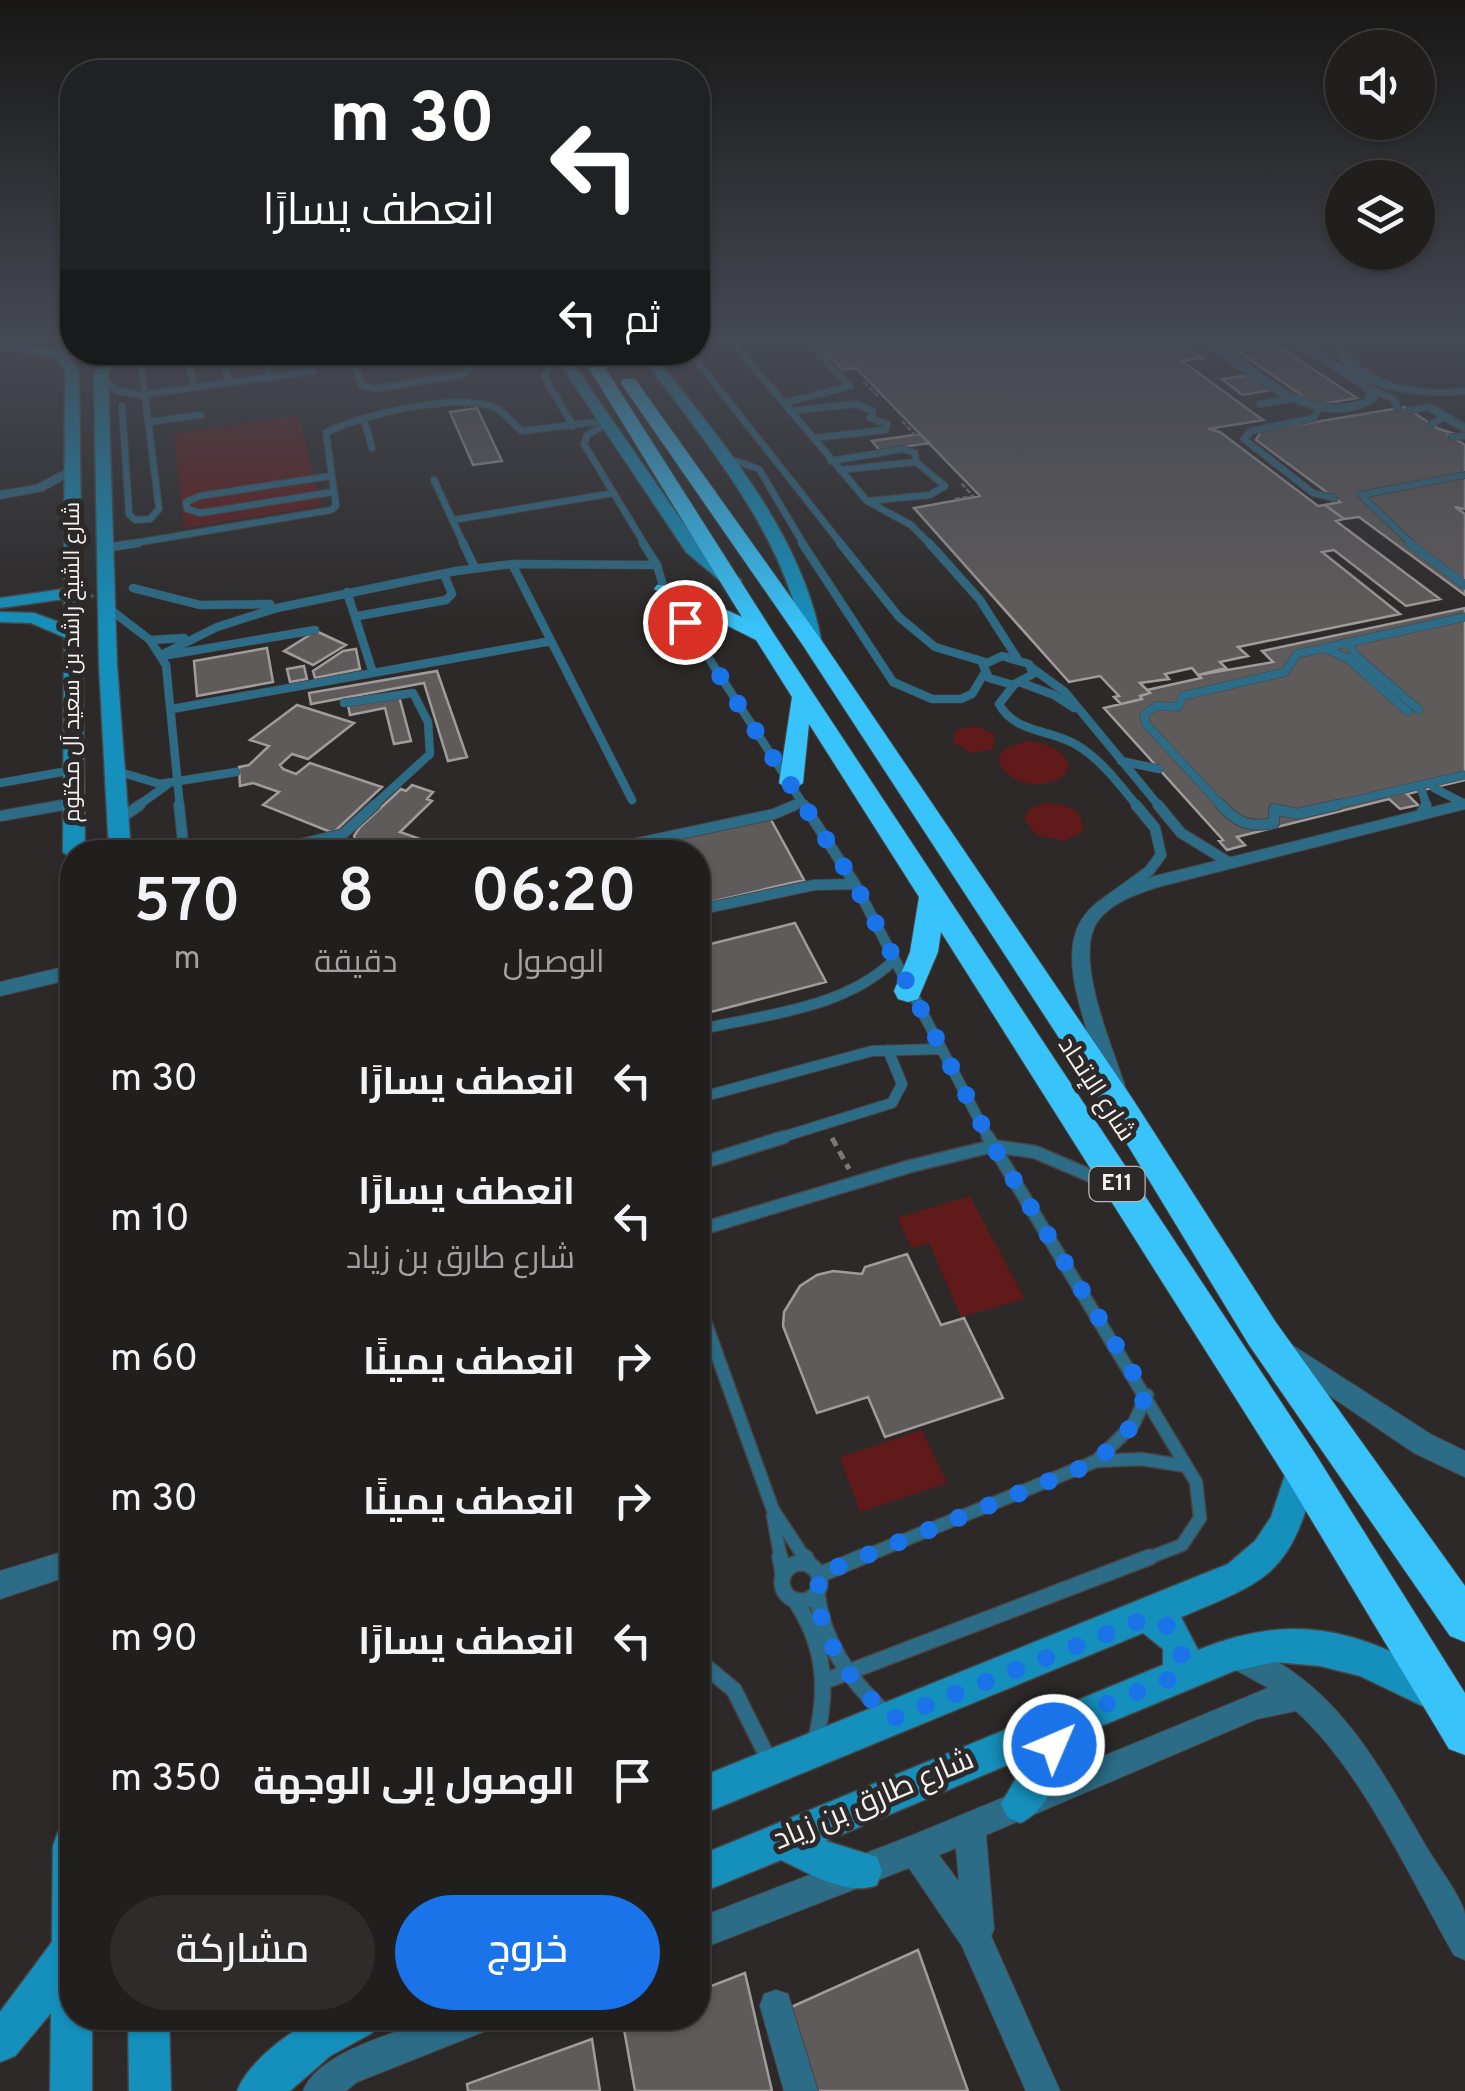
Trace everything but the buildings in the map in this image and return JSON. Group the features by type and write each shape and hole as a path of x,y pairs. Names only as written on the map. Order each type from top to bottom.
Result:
{"highway":[{"name":"شارع الإتحاد","path":"640,435 765,637 1302,1468 1465,1734"},
{"name":"شارع الإتحاد","path":"666,435 814,644 1121,1107 1262,1333 1465,1621"},
{"path":"664,589 765,637"},
{"path":"796,793 804,694"},
{"path":"908,991 924,952 932,897"}],"main road":[{"name":"شارع الشيخ راشد بن سعيد آل مكتوم","path":"72,435 74,840"},
{"name":"شارع الشيخ راشد بن سعيد آل مكتوم","path":"104,435 108,665 120,840"},
{"name":"شارع الإتحاد","path":"612,435 692,548 735,584"},
{"name":"شارع الإتحاد","path":"707,435 806,595 814,644"},
{"path":"0,602 54,574 73,551"},
{"path":"0,602 72,593 88,600 94,641 108,665"},
{"path":"0,617 34,618 72,634"},
{"path":"710,1792 1147,1618 1240,1576 1280,1540 1291,1515 1302,1468"},
{"path":"1147,1618 1167,1626 1180,1645 1182,1656 1177,1676"},
{"name":"شارع طارق بن زياد","path":"710,1870 1234,1653 1277,1644 1315,1647 1390,1670 1443,1700"},
{"path":"1020,1804 1045,1765 1059,1723"},
{"path":"781,1840 863,1871"},
{"path":"0,2041 22,2019 60,1965"},
{"path":"70,2030 70,2091"},
{"path":"149,2030 150,2091"},
{"path":"258,2091 315,2041 335,2030"}],"street":[{"path":"0,495 28,491 73,471"},
{"path":"28,491 73,498"},
{"path":"1121,1107 1085,985 1080,951 1083,932 1092,915 1127,891 1465,804"},
{"path":"0,988 60,975"},
{"path":"1262,1333 1380,1418 1465,1464"},
{"path":"0,1585 60,1566"},
{"path":"1234,1653 1302,1696 1330,1722 1363,1767 1465,1944"},
{"path":"710,1929 915,1850 1256,1704 1302,1696"},
{"path":"970,1826 980,1941"},
{"path":"915,1850 950,1892 980,1941 1043,2091"},
{"path":"776,2006 800,2091"},
{"path":"320,2091 345,2070 446,2030"}],"lane":[{"path":"124,435 129,514 135,520 158,514 149,435"},
{"path":"104,548 317,516 336,506 326,435"},
{"path":"368,435 372,448"},
{"path":"588,435 584,444 656,565 664,589 855,884 993,1146 1146,1394 1201,1500 1200,1518 1182,1546 825,1681"},
{"path":"755,435 899,617 935,647 985,662 1002,656 1017,658"},
{"path":"810,435 867,501 910,524 946,560 980,600 1017,658 1056,683 1181,833 1230,863"},
{"path":"813,438 855,435"},
{"path":"1248,435 1244,439 1314,492 1334,498"},
{"path":"1452,437 1458,435"},
{"path":"831,461 903,449 915,452 916,462"},
{"path":"724,457 750,464 762,473 821,574 893,682 916,695 946,701 972,694 984,674 985,662"},
{"path":"839,470 916,462 942,482 943,490 888,502 867,501"},
{"path":"1465,475 1360,494 1394,530 1465,584"},
{"path":"330,476 200,496 186,502 187,509 201,513 333,492"},
{"path":"434,480 475,568"},
{"path":"452,520 614,493"},
{"path":"134,588 165,600 206,606 300,601 512,564 608,570 656,565"},
{"path":"512,564 632,800"},
{"path":"358,616 446,600 452,594 444,574"},
{"path":"348,592 373,673"},
{"path":"161,655 194,636 300,601"},
{"path":"107,606 150,640 169,675 173,784 182,840"},
{"path":"1465,617 1294,656 1286,672 1182,696 1178,708 1156,706 1146,711 1144,719 1232,817 1261,828 1276,819 1274,808 1297,814 1465,775"},
{"path":"1450,621 1465,626"},
{"path":"161,655 315,630"},
{"path":"150,640 194,636"},
{"path":"172,709 551,642"},
{"path":"1349,643 1354,654 1419,710"},
{"path":"1324,648 1347,658 1408,712"},
{"path":"1032,668 1030,680 1018,684 1000,704 1003,714 1013,722 1060,736 1089,753 1155,828 1161,840 1159,862 1152,871 1121,887 1108,901"},
{"path":"984,674 996,682 1054,695 1078,712"},
{"path":"317,840 343,834 430,754 432,742 419,700 413,693 344,703"},
{"path":"1118,760 1161,771 1144,789"},
{"path":"0,783 74,770"},
{"path":"116,771 138,782 173,784 236,772"},
{"path":"119,819 173,784"},
{"path":"1434,788 1465,804"},
{"path":"1420,815 1427,807 1422,791"},
{"path":"652,840 774,814 796,793"},
{"path":"0,816 74,803"},
{"path":"710,907 814,885 855,884"},
{"path":"710,1027 854,990 878,978 894,961"},
{"path":"891,1050 930,1032"},
{"path":"710,1095 852,1056 940,1049"},
{"path":"710,1160 892,1103 900,1096 903,1078 891,1050"},
{"path":"710,1226 993,1146 1034,1152 1065,1163 1123,1193"},
{"path":"710,1335 773,1510 785,1592 796,1600 816,1638 825,1681 823,1711 808,1755"},
{"path":"1096,1462 1133,1425 1146,1394"},
{"path":"783,1574 797,1562 814,1570 1096,1462 1141,1459 1186,1466"},
{"path":"773,1510 814,1570 824,1626 848,1672 892,1719"},
{"path":"796,1600 808,1600 817,1593"},
{"path":"710,1669 728,1682 747,1707 772,1768"}],"path":[{"path":"825,1124 856,1182"}],"shaded area":[{"path":"174,435 303,435 322,506 184,528"},
{"path":"977,726 995,735 993,749 972,753 953,743 956,730"},
{"path":"1027,741 1062,754 1069,765 1064,776 1046,783 1027,783 1003,769 998,760 1004,749"},
{"path":"1046,803 1064,805 1079,813 1084,831 1064,841 1036,835 1024,818 1031,808"},
{"path":"970,1196 1025,1299 961,1317 929,1243 912,1248 897,1218"},
{"path":"922,1430 947,1483 860,1512 840,1457"}],"route":[{"path":"685,622 855,884 993,1146 1146,1394 1142,1410 1123,1439 1096,1462 818,1575 820,1613 839,1656 865,1694 892,1719 1147,1618 1167,1626 1180,1645 1182,1656 1177,1676 1059,1723 1054,1745"}]}
